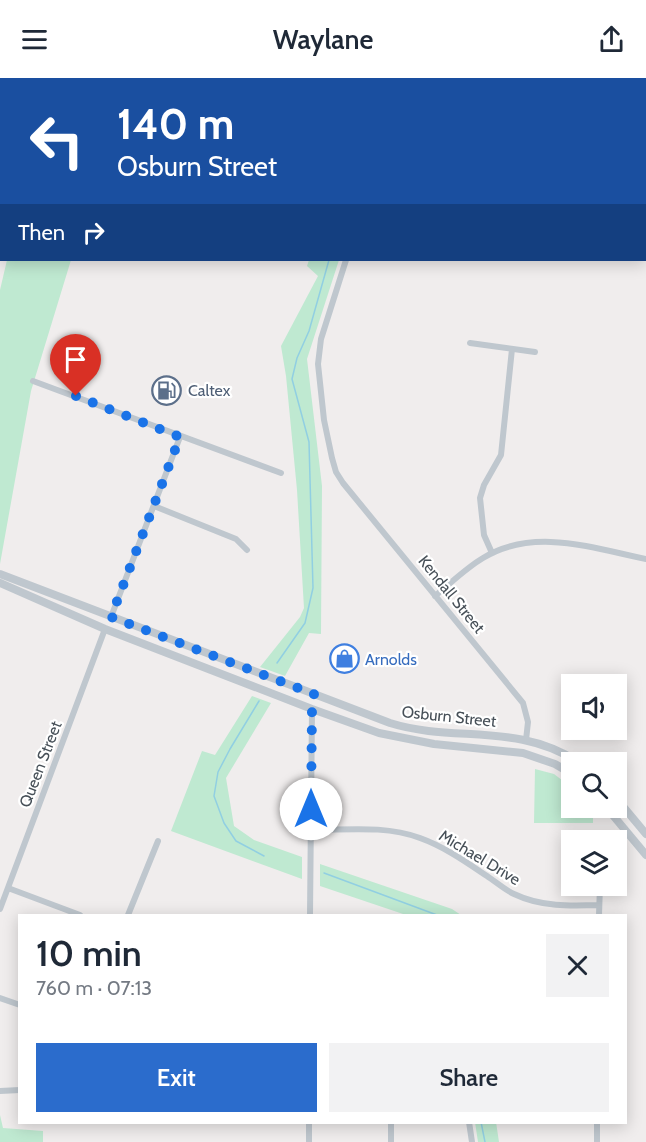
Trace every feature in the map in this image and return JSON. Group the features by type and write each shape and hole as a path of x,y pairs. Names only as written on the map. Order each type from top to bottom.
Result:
{"street":[{"name":"Kendall Street","path":"346,261 321,339 318,364 324,420 336,472 523,703 528,722 526,740"},
{"path":"470,343 535,352"},
{"path":"492,553 484,535 480,498 484,485 501,455 512,349"},
{"path":"33,381 281,473"},
{"path":"105,629 180,437"},
{"path":"154,506 236,539 247,550"},
{"path":"435,596 480,559 522,543 540,540 560,541 646,559"},
{"name":"Osburn Street","path":"0,574 403,727 510,736 561,752"},
{"name":"Osburn Street","path":"0,583 105,629 379,733 411,741 523,753 561,768"},
{"name":"Queen Street","path":"0,909 105,629"},
{"path":"310,914 314,694"},
{"path":"523,753 526,740"},
{"path":"627,811 646,834"},
{"path":"615,818 646,855"},
{"name":"Michael Drive","path":"311,830 380,830 408,835 436,844 513,894 552,905 599,905"},
{"path":"128,914 158,842"},
{"path":"8,888 77,914"},
{"path":"599,896 599,914"},
{"path":"0,998 18,1004"},
{"path":"0,1090 18,1090"},
{"path":"309,1124 309,1142"},
{"path":"391,1124 391,1142"},
{"path":"469,1124 472,1142"},
{"path":"597,1124 597,1142"}],"green space":[{"path":"7,261 71,261 31,391 0,564 0,290"},
{"path":"309,261 339,261 307,359 322,486 321,634 309,633 285,676 260,667 300,617 304,608 297,490 281,346 318,276 307,266"},
{"path":"252,696 271,703 226,778 234,826 254,840 302,857 302,879 171,831 202,751 215,755"},
{"path":"535,769 554,774 561,779 561,818 593,818 593,823 534,823"},
{"path":"320,864 452,909 460,914 403,914 320,886"},
{"path":"0,1115 3,1128 43,1131 43,1142 0,1142"},
{"path":"475,1124 496,1124 499,1142 478,1142"}],"waterway":[{"path":"277,663 305,623 313,588 309,442 292,379 297,358 309,331 329,261"},
{"path":"259,701 218,772 214,796 224,823 236,841 264,856"},
{"path":"324,873 434,914"},
{"path":"481,1124 485,1142"}],"place":[{"name":"Caltex","path":"167,390"},
{"name":"Arnolds","path":"344,659"}],"route":[{"path":"76,396 180,437 111,617 314,694 311,809"}]}
